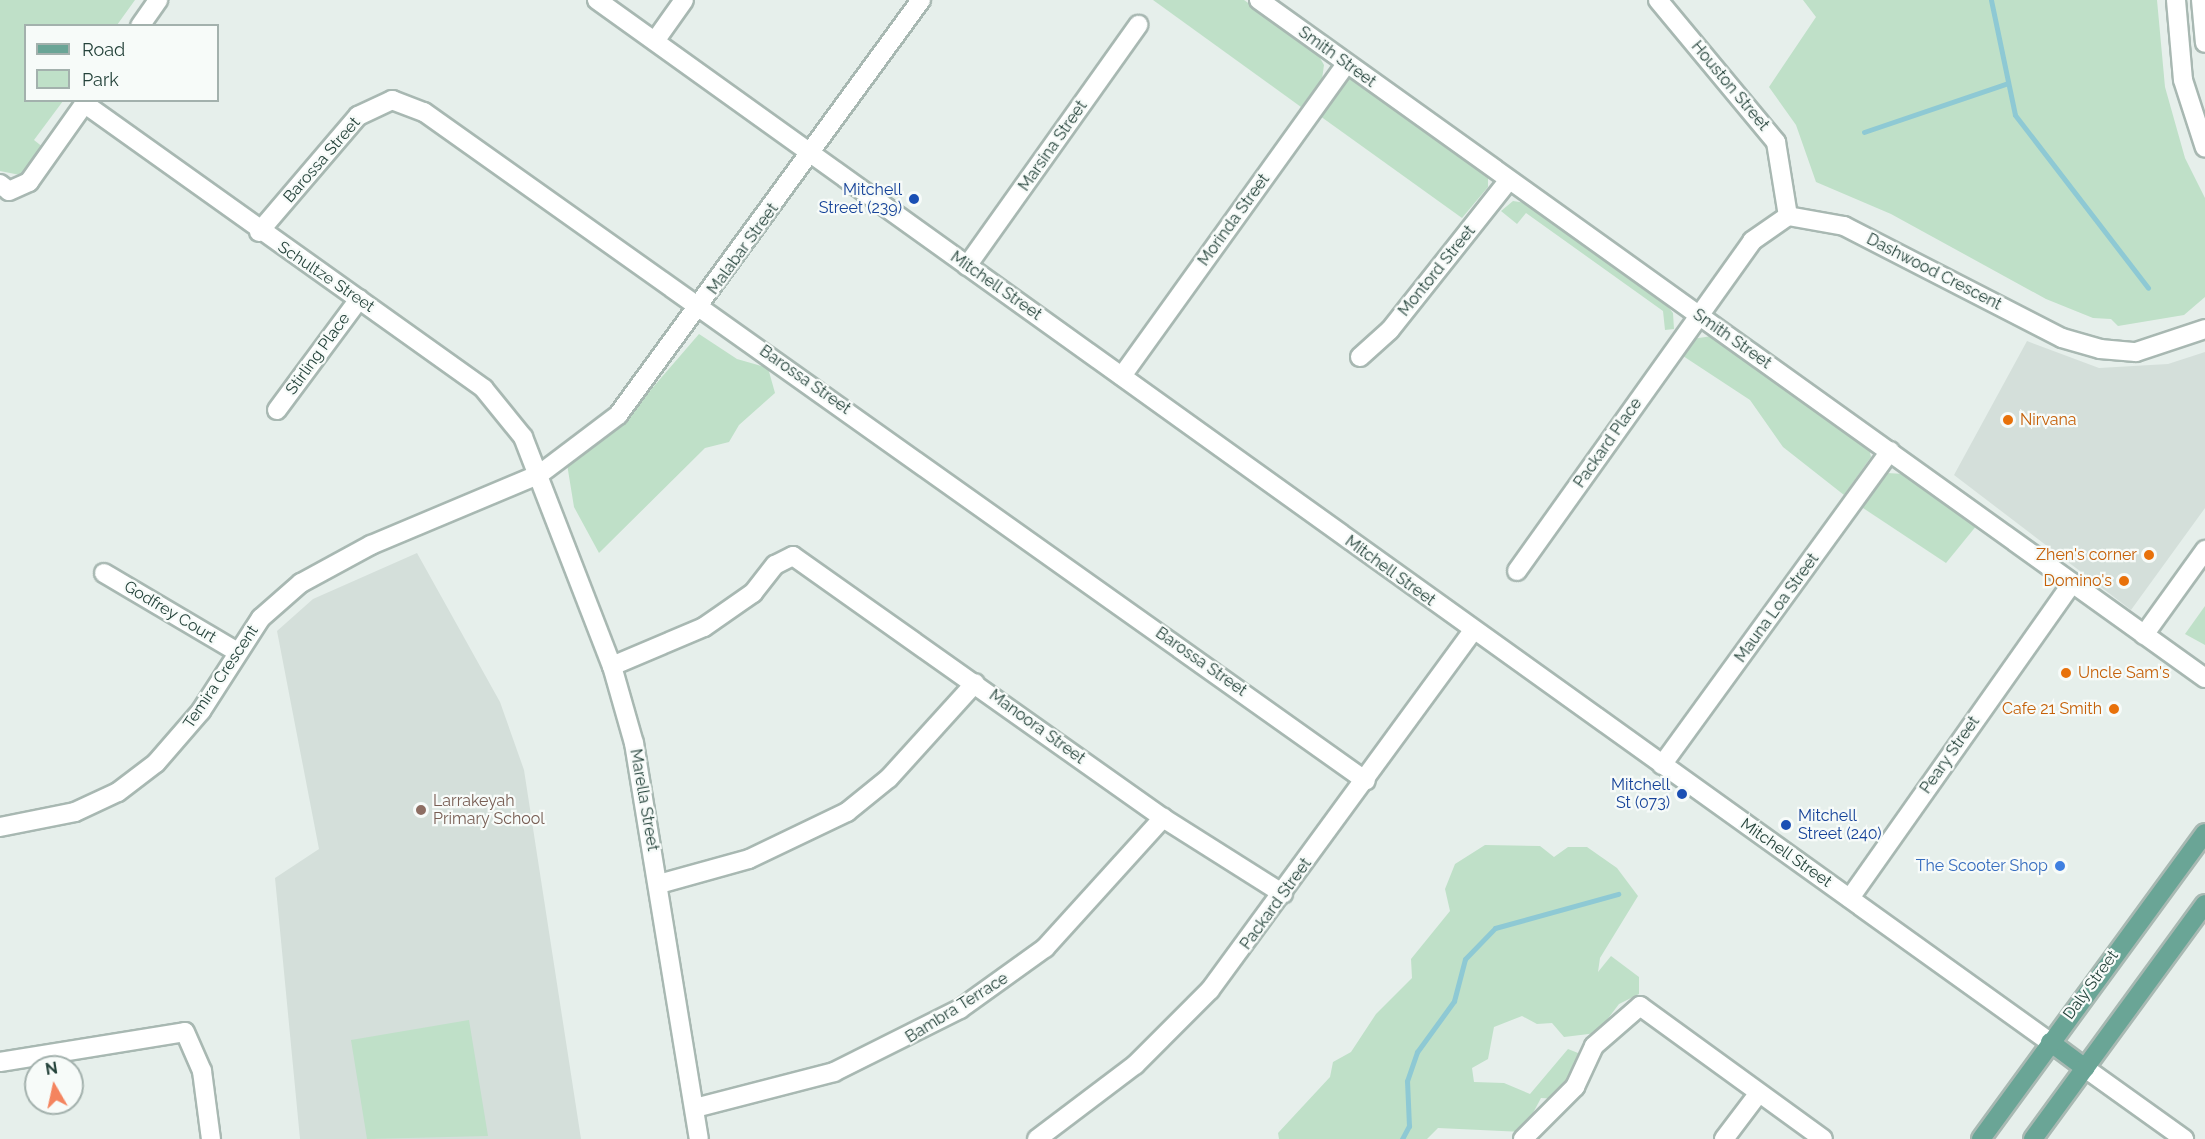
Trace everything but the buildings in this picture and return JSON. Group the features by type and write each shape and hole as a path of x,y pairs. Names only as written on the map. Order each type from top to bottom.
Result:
{"main road":[{"name":"Daly Street","path":"1981,1139 2205,833"},
{"path":"2033,1139 2205,904"},
{"name":"Mitchell Street","path":"2050,1042 2085,1068"}],"street":[{"path":"141,24 158,0"},
{"name":"Mitchell Street","path":"597,0 2050,1042"},
{"path":"655,41 684,0"},
{"name":"Malabar Street","path":"540,474 618,415 701,307 921,0"},
{"name":"Smith Street","path":"1259,0 2205,678"},
{"name":"Houston Street","path":"1658,0 1776,142 1788,216"},
{"path":"2176,0 2183,80 2205,148"},
{"path":"2201,0 2205,43"},
{"name":"Marsina Street","path":"967,266 1138,25"},
{"name":"Morinda Street","path":"1122,376 1346,64"},
{"name":"Barossa Street","path":"259,232 358,116 392,100 424,112 1366,781"},
{"path":"0,184 9,191 29,182 86,102"},
{"name":"Schultze Street","path":"86,102 259,232 359,299 484,389 523,437 540,474"},
{"name":"Montord Street","path":"1360,357 1390,330 1509,180"},
{"path":"1698,315 1752,242 1788,216"},
{"name":"Dashwood Crescent","path":"1788,216 1844,226 2062,338 2100,349 2136,352 2205,329"},
{"name":"Stirling Place","path":"277,410 359,299"},
{"name":"Packard Place","path":"1517,571 1698,315"},
{"name":"Mauna Loa Street","path":"1662,765 1890,451"},
{"name":"Temira Crescent","path":"0,827 75,812 118,792 156,764 201,711 236,651 281,599 326,567 540,474"},
{"name":"Marella Street","path":"540,474 612,666 634,743 659,884 699,1139"},
{"path":"2144,635 2205,550"},
{"name":"Manoora Street","path":"612,666 704,627 753,592 775,565 793,556 1163,818 1283,894"},
{"name":"Godfrey Court","path":"104,573 236,651"},
{"name":"Peary Street","path":"1850,898 2072,583"},
{"name":"Packard Street","path":"1037,1139 1135,1065 1182,1021 1283,894 1473,630"},
{"path":"659,884 749,859 846,812 889,778 975,683"},
{"name":"Bambra Terrace","path":"694,1108 834,1072 960,1009 1045,948 1163,818"},
{"path":"1523,1139 1575,1087 1594,1046 1640,1006 1758,1094 1823,1139"},
{"path":"0,1062 184,1032 202,1071 211,1139"},
{"name":"Mitchell Street","path":"2085,1068 2184,1139"},
{"path":"1724,1139 1758,1094"}],"shaded area":[{"path":"2027,341 2099,368 2168,364 2205,352 2205,508 2131,610 1954,475"},
{"name":"Larrakeyah Primary School","path":"417,553 500,702 524,770 581,1139 300,1139 275,878 319,849 277,631 313,599"}],"green space":[{"path":"0,0 135,0 118,24 24,24 24,102 62,102 34,140 44,148 20,175 0,171"},
{"path":"1153,0 1244,0 1316,51 1324,65 1322,79 1301,107"},
{"path":"1803,0 2157,0 2165,87 2185,158 2205,198 2205,297 2184,315 2118,326 2111,319 2093,318 2046,299 1891,214 1816,182 1796,125 1769,87 1816,17"},
{"path":"1352,78 1488,176 1488,187 1462,218 1320,116 1343,81"},
{"path":"1513,201 1526,203 1665,303 1673,313 1674,329 1665,330 1663,311 1526,213 1517,224 1501,211"},
{"path":"699,334 737,359 768,368 775,393 739,425 729,442 705,448 599,553 574,507 567,464 623,422"},
{"path":"1712,336 1869,448 1871,457 1844,495 1783,447 1750,400 1680,354 1692,339"},
{"path":"1887,473 1904,474 1977,525 1946,563 1860,506"},
{"path":"2205,606 2205,645 2185,634"},
{"path":"1485,845 1540,846 1554,857 1568,847 1587,847 1617,868 1638,896 1600,958 1598,972 1611,956 1639,977 1639,994 1619,1004 1597,1033 1564,1037 1552,1023 1537,1024 1522,1016 1494,1027 1488,1059 1472,1068 1474,1082 1504,1083 1530,1094 1568,1049 1583,1055 1558,1099 1541,1098 1523,1132 1438,1128 1427,1139 1279,1139 1278,1133 1330,1077 1333,1062 1351,1052 1376,1014 1412,978 1411,959 1450,911 1445,889 1455,864"},
{"path":"469,1020 488,1136 367,1139 351,1040"}],"waterway":[{"path":"1991,0 2015,115 2148,288"},
{"path":"1864,132 2008,83"},
{"path":"1402,1139 1409,1126 1407,1081 1417,1052 1454,1001 1465,959 1495,928 1618,894"}],"place":[{"name":"Mitchell Street (239)","path":"914,199"},
{"name":"Nirvana","path":"2008,420"},
{"name":"Zhen's corner","path":"2149,555"},
{"name":"Domino's","path":"2124,581"},
{"name":"Uncle Sam's","path":"2066,673"},
{"name":"Cafe 21 Smith","path":"2114,709"},
{"name":"Mitchell St (073)","path":"1682,794"},
{"name":"Larrakeyah Primary School","path":"421,810"},
{"name":"Mitchell Street (240)","path":"1786,825"},
{"name":"The Scooter Shop","path":"2060,866"}]}
